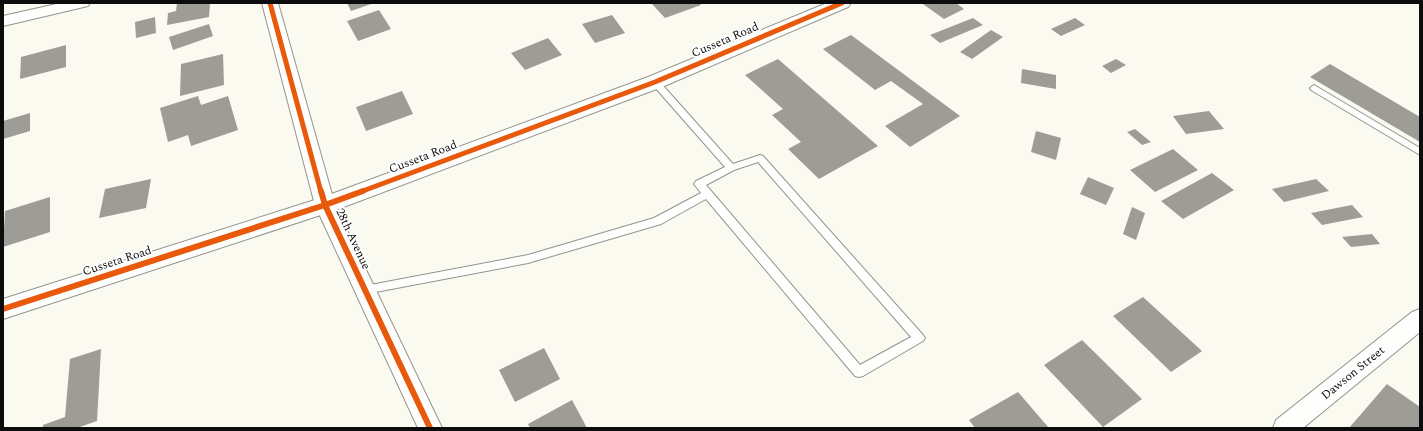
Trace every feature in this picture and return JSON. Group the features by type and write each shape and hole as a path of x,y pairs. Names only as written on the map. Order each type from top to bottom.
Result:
{"street":[{"path":"3,21 82,3"},
{"name":"28th Avenue","path":"270,3 325,205 430,428"},
{"name":"Cusseta Road","path":"3,309 325,205 655,82 842,3"},
{"name":"Dawson Street","path":"1285,428 1420,319"}],"lane":[{"path":"655,82 731,168"},
{"path":"1314,88 1420,152"},
{"path":"760,158 919,338 858,372 699,184 731,168 760,158"},
{"path":"365,290 528,259 657,221 708,194"}],"building":[{"path":"177,3 210,3 209,17 167,25 168,13 176,11"},
{"path":"347,3 374,3 351,11"},
{"path":"699,3 701,5 665,18 652,4"},
{"path":"956,3 964,9 944,19 923,4"},
{"path":"379,10 391,29 358,41 347,21"},
{"path":"612,15 625,33 595,43 582,24"},
{"path":"155,17 156,33 136,38 135,22"},
{"path":"973,18 983,25 940,43 930,35"},
{"path":"1075,18 1085,25 1061,36 1051,29"},
{"path":"209,24 213,36 173,50 169,37"},
{"path":"991,30 1003,37 972,59 960,52"},
{"path":"851,35 960,116 910,147 885,126 923,104 891,81 875,90 823,49"},
{"path":"548,38 562,55 525,70 511,53"},
{"path":"66,45 66,67 20,79 21,57"},
{"path":"223,54 224,85 180,96 181,64"},
{"path":"778,59 878,146 819,179 788,149 801,142 772,115 783,109 745,75"},
{"path":"1116,59 1126,65 1111,73 1102,66"},
{"path":"1330,64 1420,117 1420,142 1310,77"},
{"path":"1022,69 1056,75 1056,89 1021,83"},
{"path":"402,91 413,114 366,131 356,107"},
{"path":"198,96 201,105 228,96 238,130 191,146 188,135 168,142 160,108"},
{"path":"1209,111 1224,129 1186,134 1173,116"},
{"path":"30,113 30,131 3,139 3,121"},
{"path":"1135,129 1151,142 1142,145 1127,132"},
{"path":"1036,131 1061,138 1056,160 1031,152"},
{"path":"1173,149 1198,170 1155,192 1130,170"},
{"path":"1212,173 1234,190 1183,219 1161,201"},
{"path":"1088,177 1114,188 1106,205 1080,194"},
{"path":"151,179 146,208 99,218 105,189"},
{"path":"1316,179 1329,191 1284,202 1272,189"},
{"path":"50,197 50,232 3,247 5,211"},
{"path":"1352,205 1363,217 1322,225 1311,213"},
{"path":"1132,207 1145,213 1136,240 1123,234"},
{"path":"1372,234 1380,244 1351,247 1342,237"},
{"path":"1143,297 1202,351 1171,372 1113,316"},
{"path":"1082,340 1142,399 1103,427 1044,365"},
{"path":"544,348 560,379 515,402 499,370"},
{"path":"101,349 97,421 77,428 43,428 43,425 65,417 70,359"},
{"path":"1387,384 1420,407 1420,428 1349,428"},
{"path":"1018,392 1049,428 975,428 969,420"},
{"path":"572,400 587,428 530,428 528,424"}],"cycle path":[{"path":"270,3 325,205 430,428"},
{"path":"3,309 325,205 655,82 842,3"}]}
